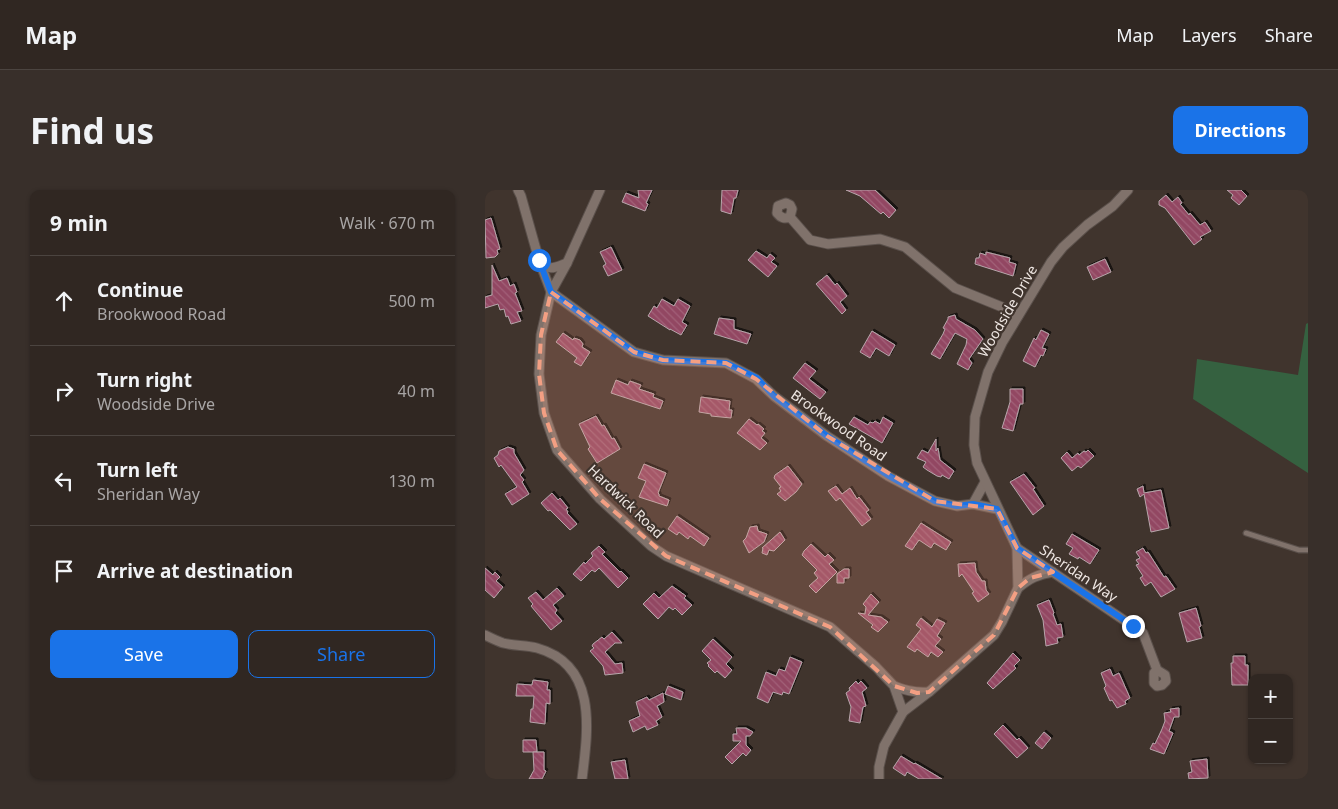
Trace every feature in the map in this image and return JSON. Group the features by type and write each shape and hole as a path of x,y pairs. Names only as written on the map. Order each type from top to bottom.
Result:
{"street":[{"path":"518,190 539,260 551,292"},
{"name":"Hardwick Road","path":"600,190 567,264 551,292 541,335 539,374 544,413 557,450 600,499 651,546 666,556 830,627 877,668 894,686 903,712"},
{"name":"Woodside Drive","path":"879,779 879,767 884,746 903,712 929,692 994,635 1018,588 1017,548 997,509 975,454 975,417 988,372 1018,316 1063,246 1129,190"},
{"path":"790,217 810,240 828,244 880,239 905,247 955,288 1002,307 1018,316"},
{"path":"539,260 545,268 552,269 567,264"},
{"name":"Brookwood Road","path":"551,292 634,352 663,360 726,363 757,378 774,396 827,436 889,476 935,501 957,506 973,504 997,509"},
{"path":"973,504 985,482"},
{"name":"Sheridan Way","path":"1017,548 1143,633 1157,670"},
{"path":"1018,588 1030,578 1042,573 1053,572"},
{"path":"485,635 503,643 537,648 554,655 570,668 577,678 584,693 587,709 582,779"},
{"path":"894,686 903,690 929,692"}],"lane":[{"path":"1245,533 1299,550 1308,550"}],"highlighted area":[{"path":"551,292 634,352 663,360 726,363 756,379 827,436 935,501 997,509 1017,548 1053,572 1030,578 1018,588 994,635 929,692 917,693 894,686 830,627 666,556 600,499 557,450 544,413 539,374 541,335"}],"green space":[{"path":"1308,323 1308,473 1193,399 1197,359 1298,375 1306,324"}],"building":[{"path":"638,190 652,190 646,203 648,204 645,211 622,202 626,193 639,198"},
{"path":"722,190 738,190 736,198 734,198 731,214 721,211"},
{"path":"846,190 875,190 896,210 889,218 883,212 881,214 860,196"},
{"path":"1227,190 1241,190 1247,196 1239,205 1231,198 1233,195"},
{"path":"1166,195 1172,202 1178,197 1182,203 1180,204 1189,215 1190,213 1200,225 1205,222 1211,231 1200,237 1202,239 1194,245 1165,208 1159,205 1159,201"},
{"path":"491,218 500,249 497,250 498,254 495,257 486,258 485,220"},
{"path":"611,247 622,270 608,276 603,266 606,264 600,252"},
{"path":"756,251 767,258 770,254 775,258 771,262 777,266 768,277 748,260"},
{"path":"986,252 1010,258 1009,262 1016,264 1013,276 975,264 976,258 979,258 980,253 986,255"},
{"path":"1105,259 1111,272 1093,280 1087,267"},
{"path":"492,265 499,281 507,278 510,286 514,284 517,292 515,293 522,311 517,312 521,321 511,324 508,316 506,317 504,309 500,310 498,304 485,308 485,297 492,295"},
{"path":"827,275 835,285 837,283 847,296 840,302 846,310 842,314 816,284"},
{"path":"662,299 674,306 678,299 690,306 682,322 687,325 681,335 648,316 654,306 657,308"},
{"path":"955,315 956,319 975,330 983,339 969,359 972,363 968,370 957,364 967,339 955,333 940,359 931,354 943,334 945,329 943,328 948,317"},
{"path":"719,318 734,320 734,329 751,334 747,344 714,334"},
{"path":"1041,330 1049,334 1042,348 1046,349 1035,367 1023,361 1034,338 1036,340"},
{"path":"872,331 895,345 889,356 876,348 870,358 860,352"},
{"path":"563,333 573,340 574,338 580,340 583,344 582,347 590,352 581,366 574,362 577,358 556,342"},
{"path":"805,363 816,371 809,379 826,392 820,399 793,378"},
{"path":"616,380 628,385 630,381 641,385 639,389 654,394 653,397 663,401 660,409 611,393"},
{"path":"1010,389 1023,389 1023,404 1020,404 1013,431 1002,428 1010,402"},
{"path":"701,397 730,401 729,410 732,410 731,418 711,416 711,414 699,412"},
{"path":"596,416 612,439 614,438 620,449 597,463 588,449 590,447 579,424"},
{"path":"854,417 868,425 870,422 873,423 875,421 880,424 883,417 893,423 882,443 849,424"},
{"path":"749,419 764,429 762,431 765,433 761,438 767,443 760,450 737,433"},
{"path":"936,439 936,451 938,448 940,460 954,471 949,479 942,475 941,477 937,476 927,470 923,467 926,462 917,458 922,450 928,453"},
{"path":"508,447 514,449 514,453 524,470 520,475 529,494 512,505 505,494 517,487 501,465 499,467 494,458 498,455 499,451"},
{"path":"1088,450 1094,456 1081,468 1078,466 1072,471 1061,458 1067,452 1072,458 1078,453 1079,455"},
{"path":"644,464 666,473 658,493 659,496 669,500 667,506 639,497 646,481 638,478"},
{"path":"788,466 802,484 785,501 777,494 781,491 779,488 781,487 774,478 775,475"},
{"path":"1024,474 1035,488 1033,489 1044,506 1033,515 1010,482"},
{"path":"836,486 842,494 850,488 857,499 859,497 869,510 866,512 871,519 862,526 840,498 836,501 828,491"},
{"path":"1143,486 1144,493 1161,490 1169,528 1151,532 1144,494 1140,497 1137,489"},
{"path":"552,493 558,500 560,498 568,508 566,509 567,513 577,524 570,530 541,503"},
{"path":"677,516 709,538 704,546 690,536 688,539 679,532 677,535 668,529"},
{"path":"921,523 951,542 946,550 934,543 931,548 919,540 912,550 905,546"},
{"path":"757,526 758,531 767,534 764,542 749,553 743,541 750,527"},
{"path":"780,532 785,540 774,551 769,550 767,555 762,553 762,548"},
{"path":"1072,534 1099,550 1090,564 1079,557 1078,559 1069,554 1073,548 1066,544"},
{"path":"811,544 825,557 828,554 834,560 829,564 837,572 816,593 809,586 818,578 814,573 817,570 802,555"},
{"path":"599,546 605,552 602,554 628,578 618,588 599,568 595,572 592,570 581,581 573,574 584,562 585,564 593,556 591,553"},
{"path":"1143,548 1175,589 1161,597 1151,582 1145,586 1140,578 1143,576 1136,565 1139,564 1136,560 1140,558 1136,552"},
{"path":"975,563 976,572 982,581 985,581 986,590 989,594 978,602 962,574 959,577 958,564"},
{"path":"485,568 493,575 495,572 500,577 496,581 503,587 494,598 485,590"},
{"path":"844,569 849,569 849,578 844,578 844,583 837,583 837,574"},
{"path":"672,586 686,596 684,598 692,605 682,615 675,608 673,610 669,607 658,619 643,604 654,593 659,598"},
{"path":"557,588 564,596 553,605 557,610 555,613 562,621 551,630 531,606 533,604 528,598 536,592 543,600"},
{"path":"871,594 879,602 868,615 881,617 888,622 878,632 871,627 873,625 858,613 865,614 866,607 863,604"},
{"path":"1049,600 1057,625 1061,624 1063,637 1057,638 1058,643 1046,646 1043,620 1037,605"},
{"path":"1196,608 1202,638 1187,642 1179,613"},
{"path":"921,618 932,627 937,619 945,623 937,636 941,639 935,646 943,652 938,657 931,652 928,657 917,649 915,652 907,647 921,629 916,625"},
{"path":"612,632 622,643 615,643 605,652 615,664 622,663 623,673 605,675 603,666 590,651 594,648 593,644 602,637 604,639"},
{"path":"713,639 732,657 726,664 732,670 725,678 717,671 715,673 708,666 707,663 711,660 702,651"},
{"path":"1013,653 1020,660 1014,666 1016,668 993,689 987,683"},
{"path":"1233,656 1245,656 1245,665 1248,665 1248,685 1232,685 1231,663 1233,663"},
{"path":"790,657 802,662 789,694 783,692 782,695 773,692 768,703 757,698 766,672 776,676 779,669 785,671"},
{"path":"1110,669 1113,676 1119,673 1130,698 1125,701 1126,704 1117,708 1112,700 1110,701 1104,688 1106,686 1101,673"},
{"path":"533,680 548,682 547,690 550,690 550,704 546,703 545,724 530,722 534,696 516,696 517,684 532,685"},
{"path":"856,681 858,684 861,681 867,688 862,692 866,706 863,707 860,723 849,721 851,707 846,693"},
{"path":"668,686 683,692 681,700 665,694"},
{"path":"663,693 664,702 657,706 662,717 656,721 658,725 647,730 645,726 633,732 629,721 640,716 636,702 647,697 649,700"},
{"path":"1179,708 1179,717 1174,717 1169,731 1173,733 1164,754 1150,749 1153,743 1155,744 1162,729 1165,721 1164,713 1171,712 1170,709"},
{"path":"1003,725 1017,740 1019,738 1028,748 1017,758 994,734"},
{"path":"736,728 746,728 753,732 750,736 746,736 746,745 751,750 746,756 743,753 732,764 725,757 741,741 733,741 733,734 737,734"},
{"path":"1044,732 1051,738 1042,749 1035,743"},
{"path":"523,740 536,740 537,752 523,752"},
{"path":"533,752 544,752 544,770 546,771 542,779 529,779 534,770"},
{"path":"901,756 942,779 919,779 907,772 905,776 893,768"},
{"path":"1207,759 1208,778 1189,779 1188,773 1192,772 1190,761"},
{"path":"625,760 628,779 615,779 611,762"}],"route":[{"path":"539,260 551,292 634,352 663,360 726,363 757,378 774,396 827,436 889,476 935,501 957,506 973,504 997,509 1017,548 1133,626"}]}
